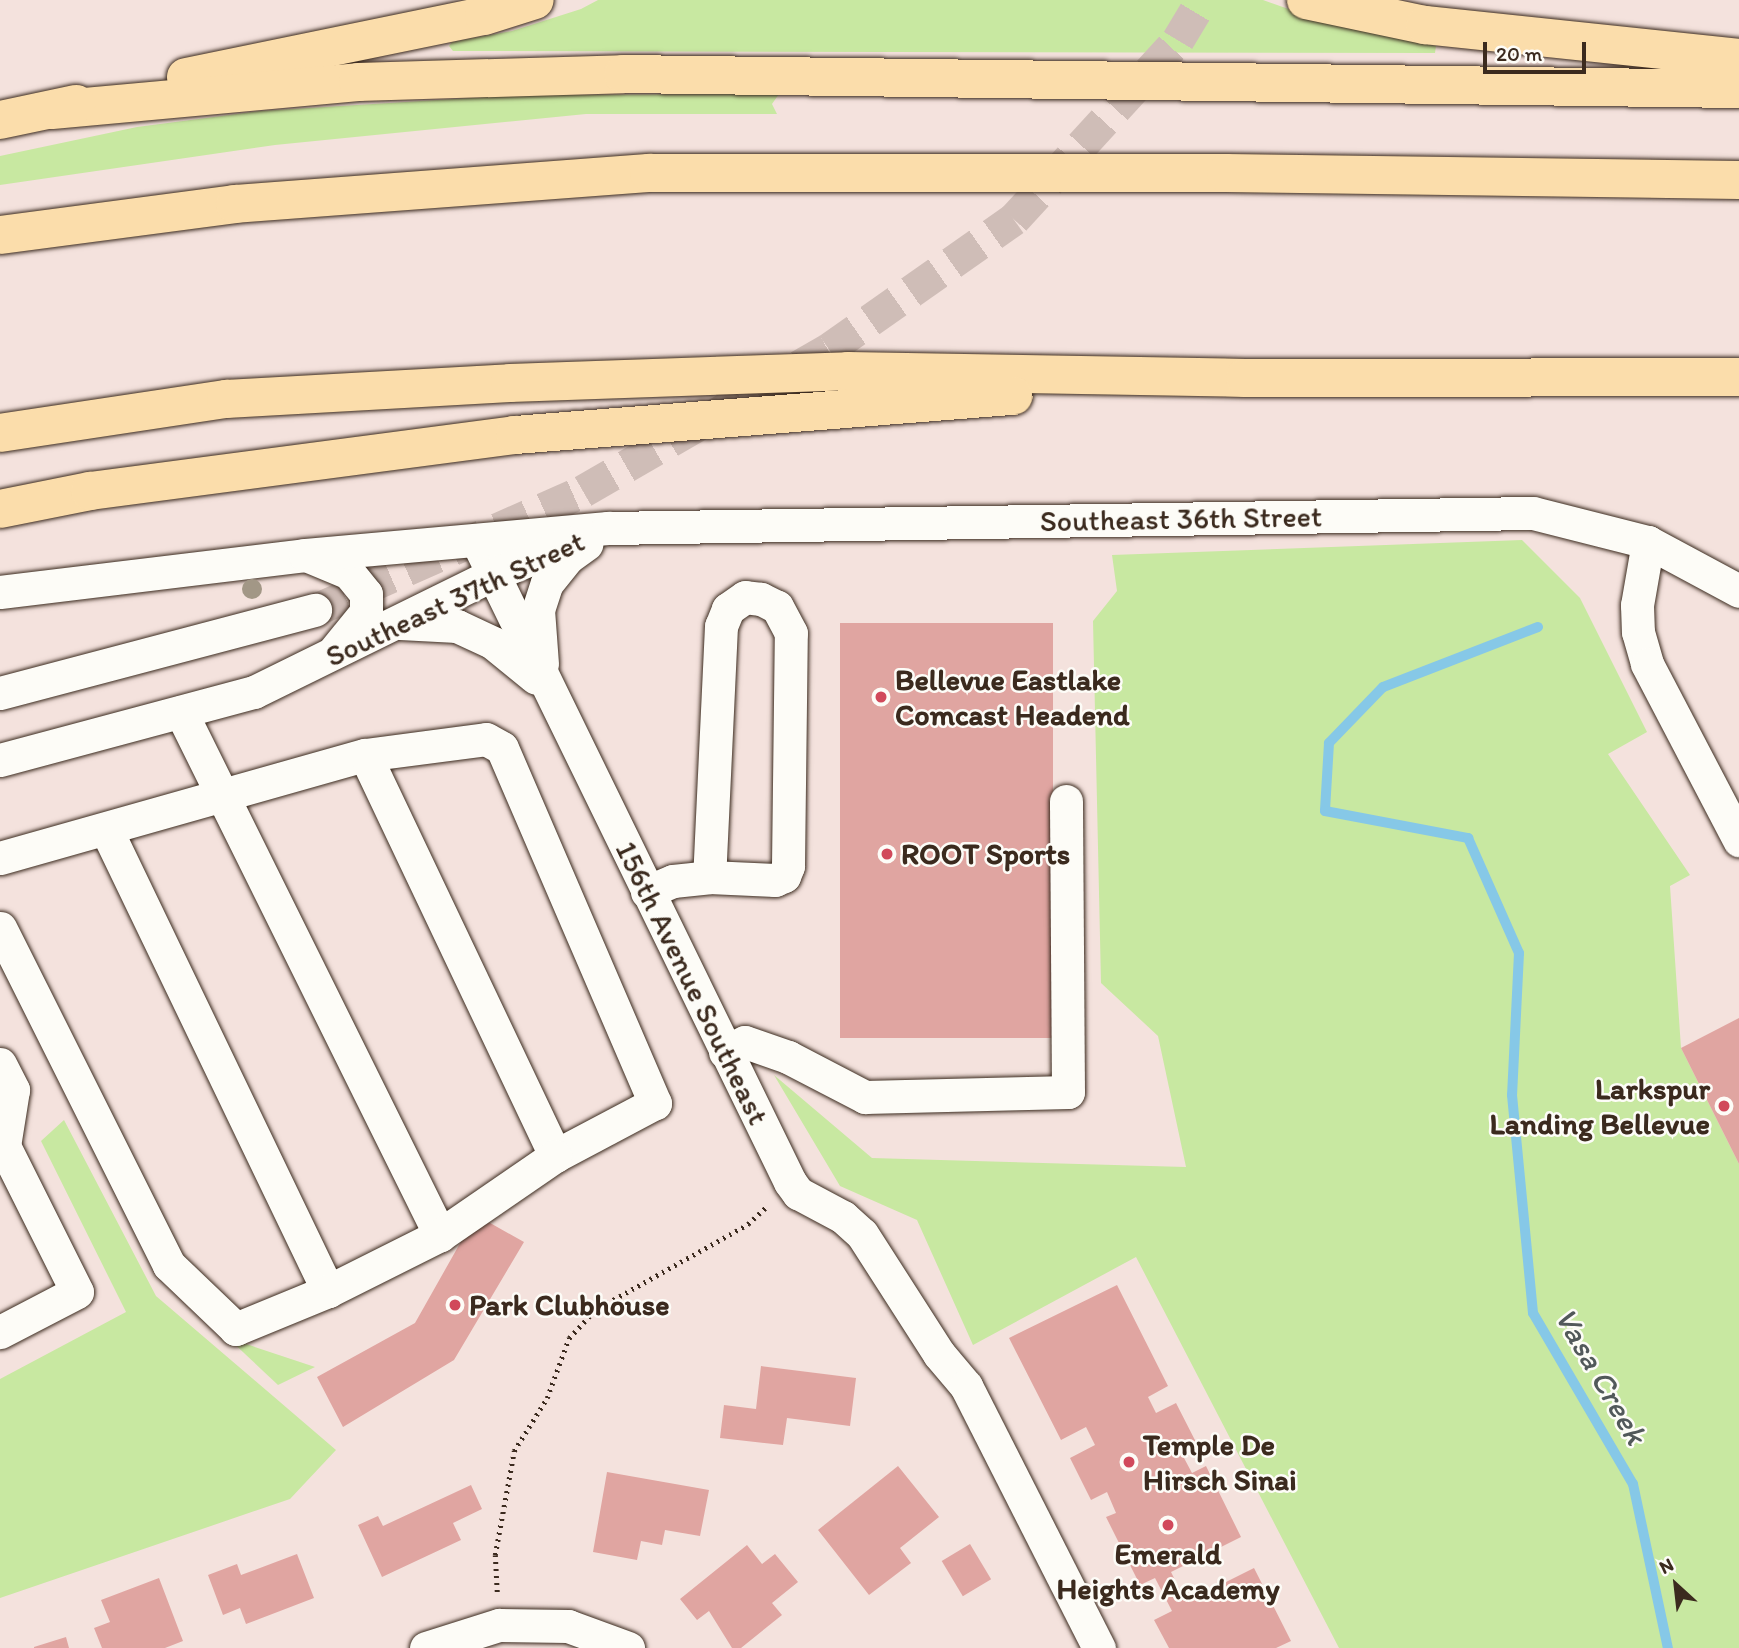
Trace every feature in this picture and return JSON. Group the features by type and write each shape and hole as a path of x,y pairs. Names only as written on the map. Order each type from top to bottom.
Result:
{"highway":[{"path":"0,120 52,110 235,64 484,16 536,0"},
{"path":"1306,0 1425,25 1739,58"},
{"path":"52,110 358,82 623,74 1739,89"},
{"path":"0,235 235,204 649,173 1226,173 1739,180"},
{"path":"0,433 226,400 510,383 848,371 1245,378 1739,377"},
{"path":"0,509 90,491 514,435 1245,378"}],"street":[{"name":"Southeast 36th Street","path":"608,528 1533,513 1648,542 1739,591"},
{"name":"Southeast 37th Street","path":"0,593 305,555 608,528"},
{"name":"Southeast 37th Street","path":"0,760 254,692 400,623 492,575 608,528"},
{"path":"544,684 538,610 547,583 566,558 608,528"},
{"name":"156th Avenue Southeast","path":"477,541 544,684 790,1182 798,1193 843,1217 862,1234 939,1354 966,1386 1099,1648"},
{"path":"1648,542 1637,605 1638,632 1647,664 1739,840"},
{"path":"305,555 349,573 366,594 366,612 329,657"},
{"path":"648,892 673,881 709,877 775,880 784,876 789,866 791,633 777,607 761,599 745,597 727,609 721,626 709,877"},
{"name":"Southeast 37th Street","path":"0,693 315,610"},
{"path":"400,623 457,626 493,643 544,684"},
{"path":"181,712 440,1235"},
{"path":"0,858 222,793 365,755 463,739 486,740 502,748 655,1103 555,1156 440,1235 328,1292 236,1329 169,1265 0,928"},
{"path":"365,755 555,1156"},
{"path":"725,1052 745,1042 788,1057 865,1097 1068,1092 1066,801"},
{"path":"106,829 328,1292"},
{"path":"0,1064 13,1090 2,1147 77,1292 0,1332"},
{"path":"426,1648 499,1625 568,1626 628,1648"}],"path":[{"path":"499,1625 495,1555 514,1451 547,1398 569,1338 595,1310 748,1224 790,1182"}],"green space":[{"path":"598,0 1263,0 1334,25 1436,46 1435,53 453,51 449,46 452,42 512,31 581,9"},
{"path":"779,94 772,104 777,114 586,114 275,145 0,185 0,156 137,127 260,111 517,95"},
{"path":"1522,540 1580,598 1647,732 1608,754 1690,875 1670,886 1681,1048 1739,1164 1739,1648 1339,1648 1136,1257 973,1345 917,1220 840,1186 774,1075 872,1158 1186,1167 1158,1036 1101,983 1093,621 1117,591 1112,555"},
{"path":"64,1120 156,1296 336,1450 290,1499 0,1598 0,1379 126,1312 41,1141"},
{"path":"228,1338 315,1367 278,1385"}],"building":[{"path":"840,623 1053,623 1053,1038 840,1038"},
{"name":"Larkspur Landing Bellevue","path":"1739,1018 1739,1164 1681,1048"},
{"name":"Park Clubhouse","path":"476,1215 524,1242 454,1360 343,1427 317,1377 415,1323"},
{"name":"Temple De Hirsch Sinai","path":"1117,1285 1168,1386 1148,1397 1156,1413 1176,1403 1200,1450 1184,1458 1192,1473 1206,1466 1241,1537 1171,1572 1186,1602 1254,1568 1291,1641 1276,1648 1169,1648 1154,1620 1172,1611 1155,1578 1140,1585 1106,1517 1116,1513 1107,1492 1091,1500 1070,1458 1095,1445 1086,1427 1061,1440 1009,1338"},
{"path":"761,1366 856,1378 850,1426 787,1418 783,1445 720,1438 724,1405 756,1409"},
{"path":"898,1466 939,1517 900,1548 911,1563 869,1595 818,1530"},
{"path":"607,1472 709,1490 700,1536 665,1530 662,1545 641,1541 637,1560 593,1552"},
{"path":"471,1485 482,1509 453,1523 461,1540 382,1577 358,1525 378,1516 383,1526"},
{"path":"970,1544 991,1579 963,1596 942,1561"},
{"path":"747,1545 762,1564 775,1554 798,1582 772,1603 782,1615 741,1648 732,1648 709,1611 697,1620 680,1599"},
{"path":"297,1554 314,1598 246,1624 240,1608 223,1615 208,1575 237,1564 241,1575"},
{"path":"159,1578 183,1641 165,1648 102,1648 94,1628 110,1622 101,1600"},
{"path":"66,1637 69,1648 34,1648 34,1647"}],"waterway":[{"name":"Vasa Creek","path":"1538,627 1383,687 1329,743 1325,811 1468,838 1519,953 1512,1095 1533,1313 1633,1484 1668,1648"}],"tunnel":[{"path":"315,610 583,491 829,349 1014,219 1178,40 1202,0"}],"place":[{"name":"Bellevue Eastlake Comcast Headend","path":"881,697"},
{"name":"ROOT Sports","path":"887,854"},
{"name":"Larkspur Landing Bellevue","path":"1724,1106"},
{"name":"Park Clubhouse","path":"455,1305"},
{"name":"Temple De Hirsch Sinai","path":"1129,1462"},
{"name":"Emerald Heights Academy","path":"1168,1525"}]}
